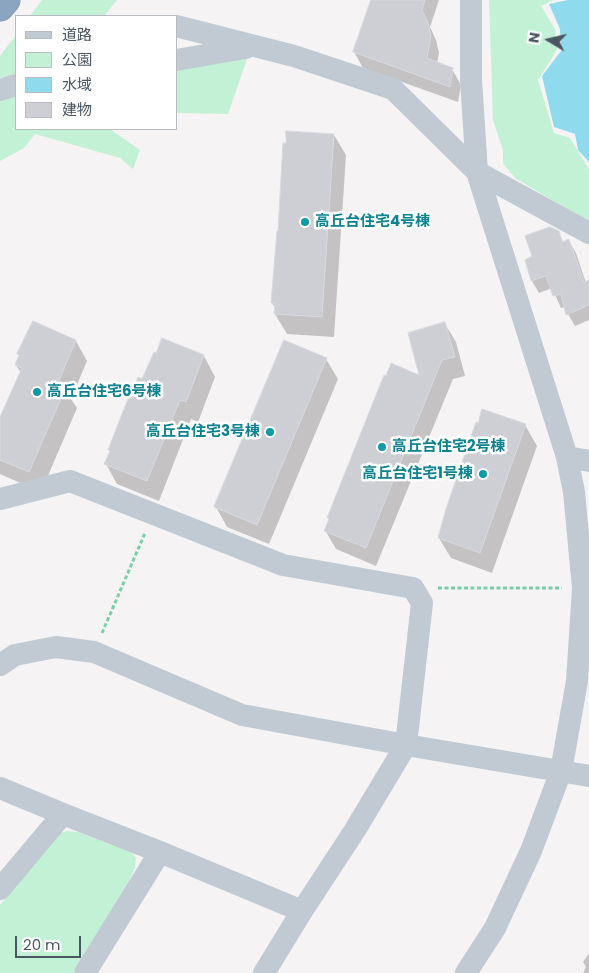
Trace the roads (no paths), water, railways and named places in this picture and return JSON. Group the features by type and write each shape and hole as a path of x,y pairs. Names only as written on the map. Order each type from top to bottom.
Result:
{"highway":[{"path":"0,7 6,0"}],"street":[{"path":"466,973 494,928 531,851 561,771 576,681 583,588 574,492 567,457 477,172 471,80 471,0"},
{"path":"178,27 294,56 394,89 418,116 477,172 589,233"},
{"path":"178,60 254,46"},
{"path":"0,90 15,85"},
{"path":"567,457 589,461"},
{"path":"0,499 70,481 283,565 413,588 422,603 406,745 356,830 302,911 264,973"},
{"path":"0,665 15,655 56,647 94,652 242,715 589,776"},
{"path":"0,788 302,911"},
{"path":"0,889 62,814"},
{"path":"85,973 160,852"}],"water":[{"path":"568,0 589,0 589,162 578,150 575,134 554,127 542,76 561,51 560,29 549,4"}],"place":[{"name":"高丘台住宅4号棟","path":"305,222"},
{"name":"高丘台住宅6号棟","path":"37,392"},
{"name":"高丘台住宅3号棟","path":"270,432"},
{"name":"高丘台住宅2号棟","path":"382,447"},
{"name":"高丘台住宅1号棟","path":"483,474"}]}
